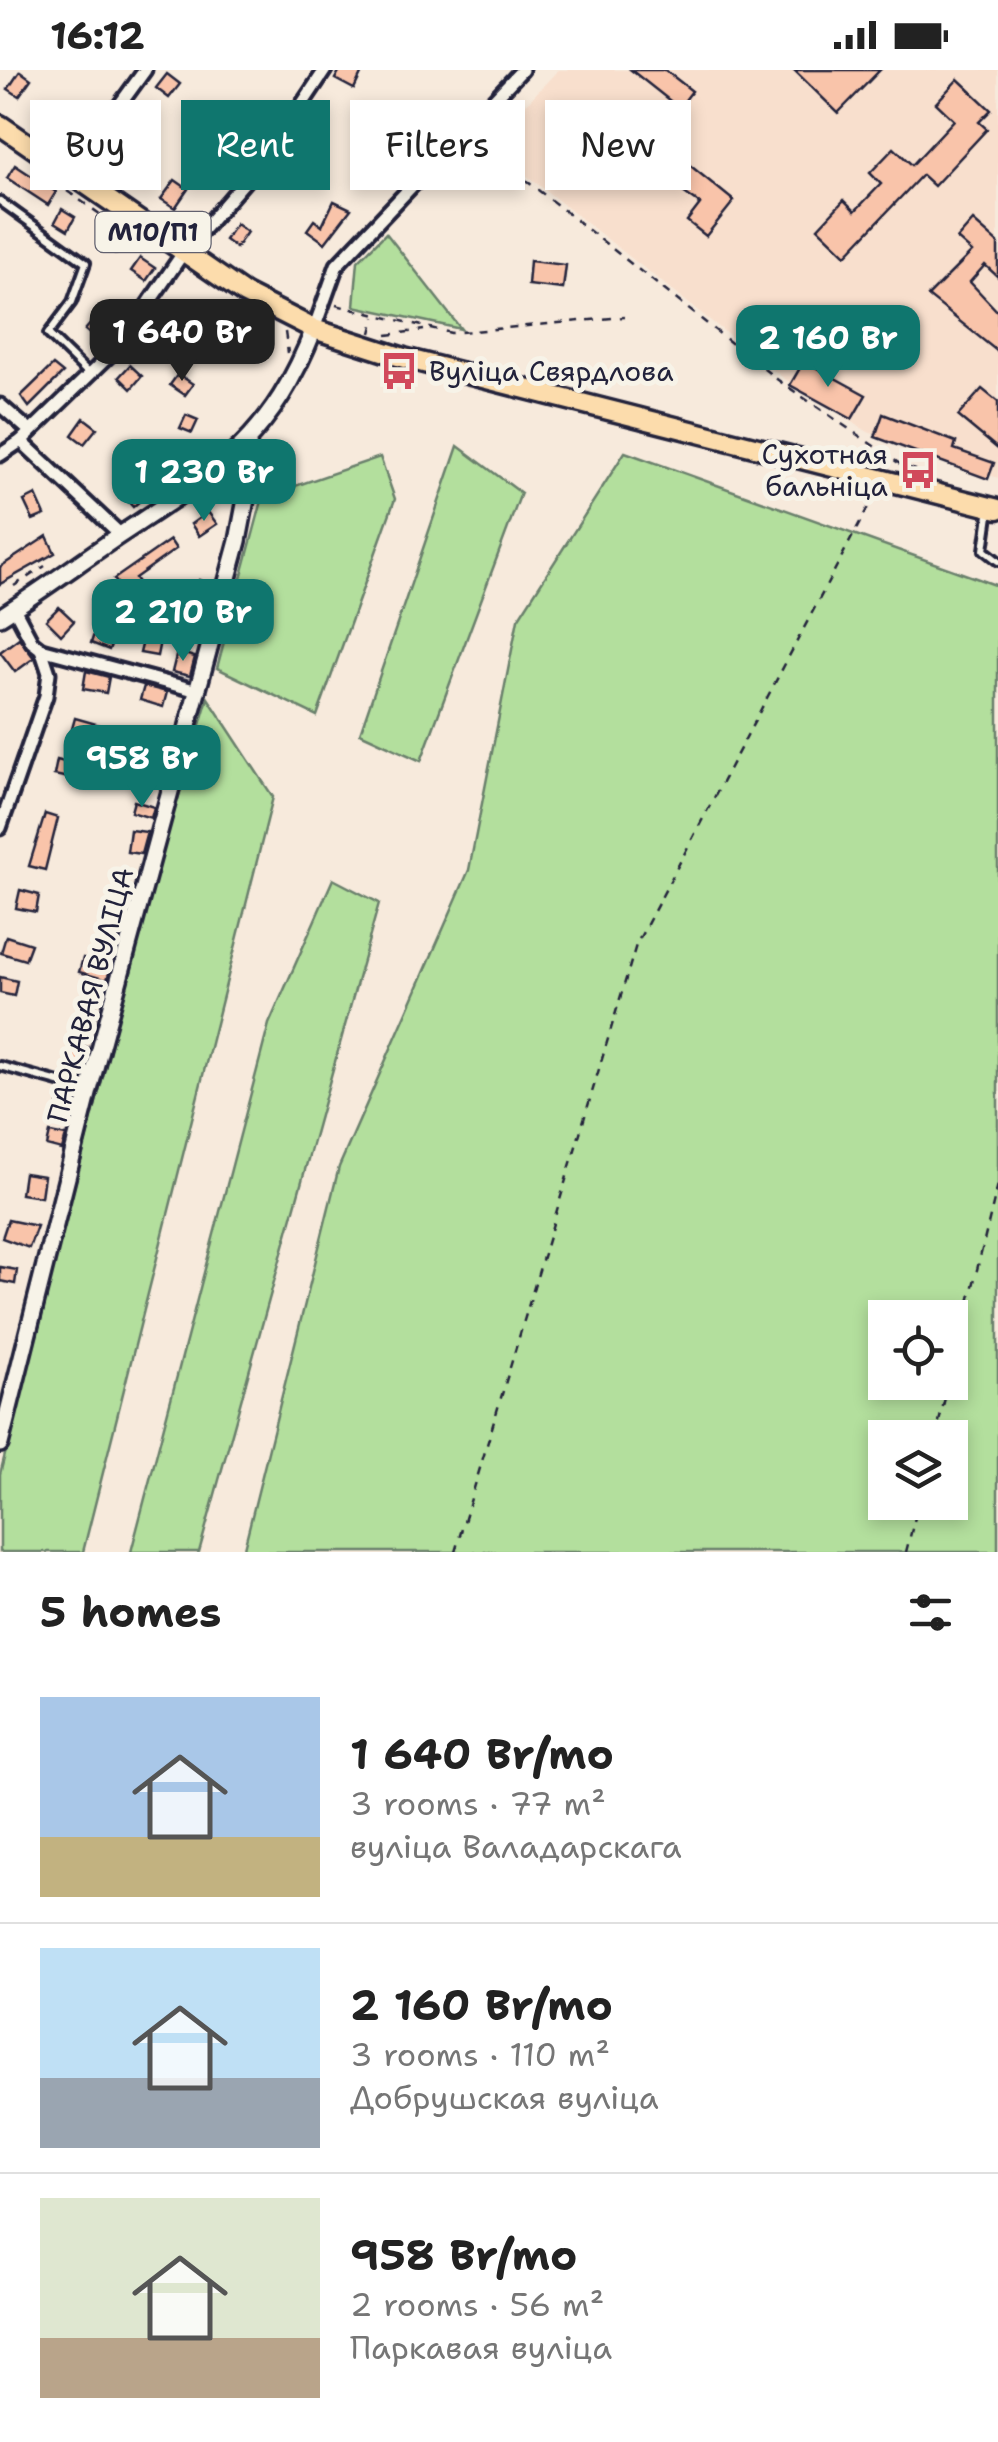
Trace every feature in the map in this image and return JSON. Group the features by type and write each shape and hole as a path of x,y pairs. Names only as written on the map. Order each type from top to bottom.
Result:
{"main road":[{"name":"М10/П1","path":"0,125 30,146"},
{"name":"М10/П1","path":"93,190 245,294 314,329 404,358 994,508"}],"street":[{"path":"123,100 145,70"},
{"path":"0,455 26,436 120,345 183,253 271,151 325,70"},
{"path":"493,100 522,70"},
{"path":"198,692 41,649 7,612 195,489 248,443 301,361 337,266 407,190"},
{"path":"0,405 122,534"},
{"name":"ПАРКАВАЯ ВУЛІЦА","path":"0,1444 90,1090 238,540 251,473 248,443"},
{"path":"0,828 46,696 49,674 41,649"}],"lane":[{"path":"0,201 86,262 72,302 48,334 89,374"},
{"path":"994,508 984,550 998,561"},
{"path":"0,1066 90,1090"}],"path":[{"path":"525,179 778,380 903,466 941,478"},
{"path":"74,198 104,218"},
{"path":"322,302 426,330"},
{"path":"369,338 376,316"},
{"path":"388,335 426,330 467,332 624,317"},
{"path":"455,1552 636,946 884,478"},
{"path":"14,586 46,566"},
{"path":"968,1307 998,1184"},
{"path":"906,1552 914,1520"}],"shaded area":[{"path":"558,70 998,70 998,478 868,432 782,377 545,190 691,190 691,100 545,100 545,190 525,174 525,105"}],"green space":[{"path":"386,233 461,329 354,306 358,261"},
{"path":"458,446 521,493 421,761 360,733"},
{"path":"625,452 998,586 998,1552 243,1552 339,1167 469,870 518,619"},
{"path":"380,457 395,499 317,716 217,668 263,497"},
{"path":"208,698 273,797 83,1552 0,1552 0,1474 150,893"},
{"path":"333,879 379,903 199,1552 131,1552 269,1024"}],"building":[{"path":"340,70 363,70 354,89 335,79"},
{"path":"631,70 665,70 692,91 685,100 669,100"},
{"path":"794,70 880,70 838,113"},
{"path":"20,71 31,79 19,96 8,89"},
{"path":"167,74 180,84 169,98 156,88"},
{"path":"958,79 991,110 979,122 987,129 934,186 922,175 846,255 818,228 844,200 855,211 881,184 870,173 894,148 912,165 954,120 936,103"},
{"path":"15,165 30,175 30,190 56,192 48,205 7,178"},
{"path":"691,166 734,201 706,236 687,221 700,204 680,190 691,190"},
{"path":"175,180 181,184 181,190 187,190 175,208 161,199"},
{"path":"334,201 351,209 325,243 307,230 314,220 322,226"},
{"path":"62,209 75,217 68,230 55,222"},
{"path":"973,221 998,243 998,277 985,265 970,282 998,312 998,352 928,296 972,252 957,239"},
{"path":"236,224 247,232 236,248 225,240"},
{"path":"108,227 125,237 116,254 99,244"},
{"path":"140,258 155,268 146,281 131,271"},
{"path":"530,261 566,265 563,289 528,285"},
{"path":"106,306 117,315 97,340 85,330"},
{"path":"160,314 171,323 157,341 146,333"},
{"path":"243,324 258,337 251,346 236,333"},
{"path":"804,361 866,395 852,419 790,385"},
{"path":"53,365 63,373 29,407 21,396"},
{"path":"130,365 142,376 131,389 119,377"},
{"path":"178,374 193,384 185,395 170,385"},
{"path":"982,389 998,402 998,449 958,416"},
{"path":"883,414 956,442 954,449 994,463 988,479 875,437"},
{"path":"186,415 198,420 192,433 180,428"},
{"path":"84,418 97,428 84,444 72,435"},
{"path":"169,455 182,470 172,479 158,464"},
{"path":"141,486 148,494 133,507 126,499"},
{"path":"36,495 45,515 33,520 24,501"},
{"path":"208,512 217,524 199,536 191,524"},
{"path":"47,536 55,553 0,584 0,567"},
{"path":"170,540 176,549 135,578 143,590 129,600 114,579"},
{"path":"199,580 214,585 209,606 193,601"},
{"path":"59,607 74,621 61,635 46,620"},
{"path":"96,628 115,635 109,650 91,643"},
{"path":"144,637 160,641 157,656 140,653"},
{"path":"19,638 34,658 15,672 0,652"},
{"path":"177,652 195,657 190,676 172,672"},
{"path":"86,671 109,677 106,693 83,689"},
{"path":"144,686 167,692 163,707 140,700"},
{"path":"75,718 100,725 95,742 70,736"},
{"path":"154,742 170,747 163,768 147,763"},
{"path":"57,760 72,764 69,778 54,775"},
{"path":"134,801 154,807 151,818 131,812"},
{"path":"45,814 58,818 45,870 29,866"},
{"path":"130,830 147,832 141,854 127,852"},
{"path":"121,888 131,891 119,938 102,934 106,920 112,921"},
{"path":"20,890 39,895 36,912 16,908"},
{"path":"6,936 31,944 25,960 1,953"},
{"path":"83,958 111,965 107,980 79,972"},
{"path":"0,977 17,981 14,996 0,993"},
{"path":"79,1004 96,1007 93,1025 77,1023"},
{"path":"73,1043 87,1047 82,1067 67,1063"},
{"path":"60,1092 76,1095 73,1109 58,1107"},
{"path":"50,1133 66,1136 62,1150 47,1146"},
{"path":"24,1173 44,1176 41,1197 21,1194"},
{"path":"8,1220 37,1226 29,1248 2,1238"},
{"path":"0,1267 17,1270 15,1284 0,1281"}],"place":[{"name":"Вуліца Свярдлова","path":"399,371"},
{"name":"Сухотная бальніца","path":"918,470"}]}
